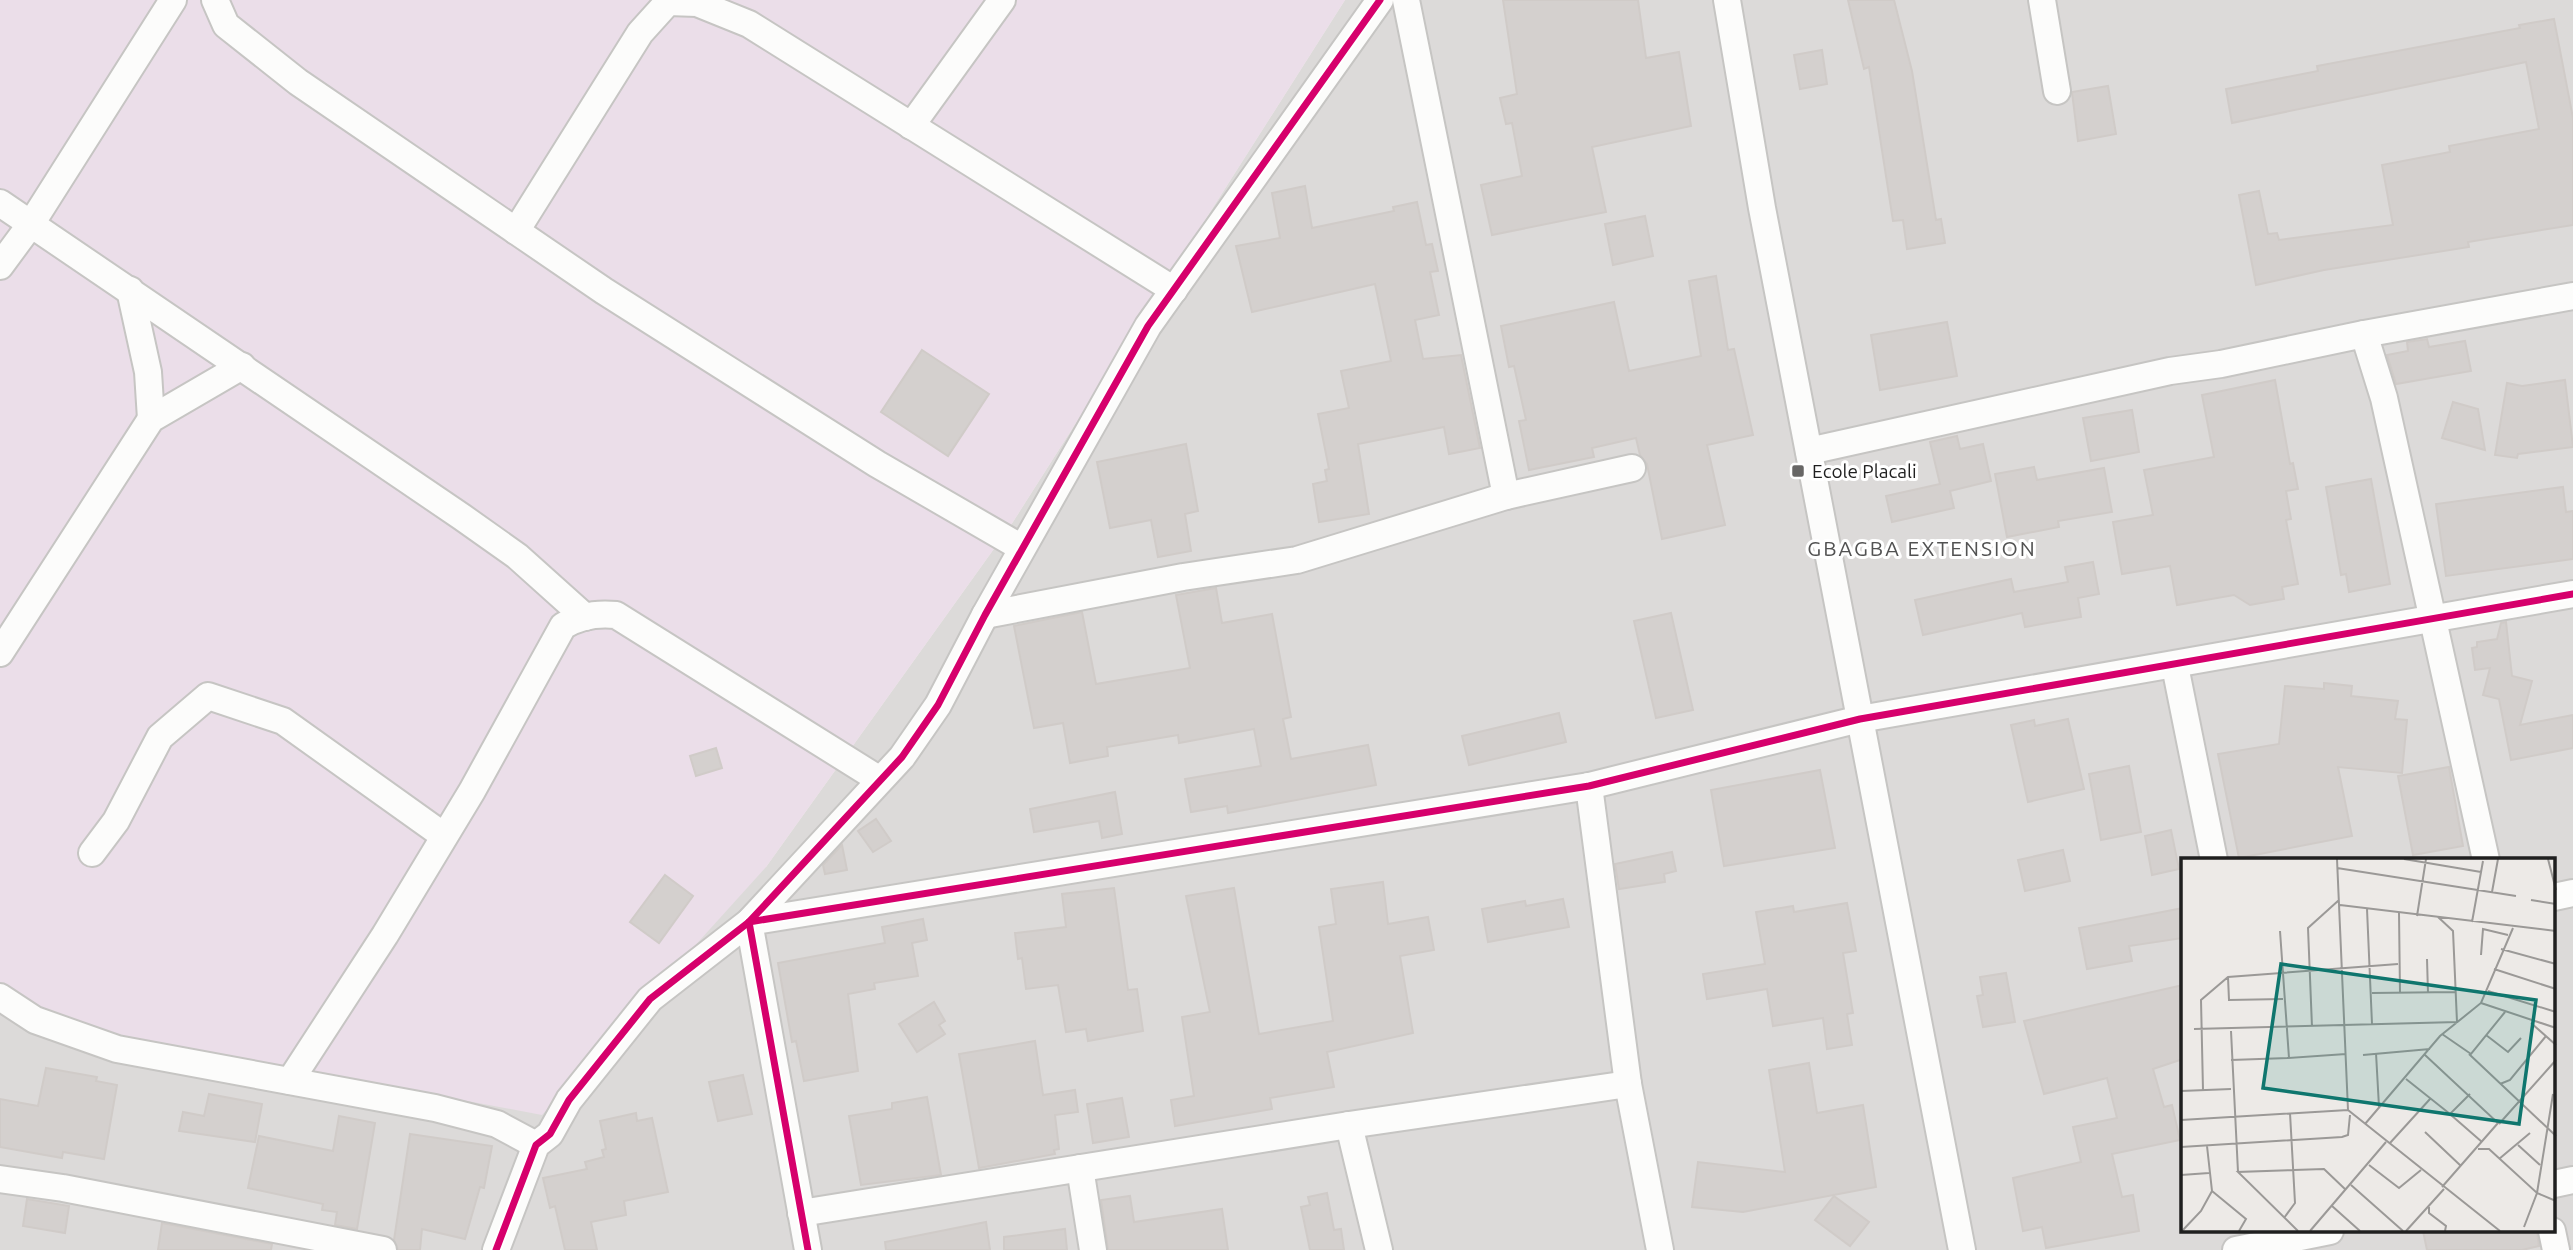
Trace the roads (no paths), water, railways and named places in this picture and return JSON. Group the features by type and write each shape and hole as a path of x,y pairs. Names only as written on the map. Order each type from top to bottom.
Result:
{"street":[{"path":"0,266 31,223 173,0"},
{"path":"215,0 226,25 298,82 604,291 877,464 1022,548"},
{"path":"911,126 1002,0"},
{"path":"496,1250 536,1145 550,1134 569,1100 650,999 749,922 902,757 938,705 1022,548 1148,326 1380,0"},
{"path":"1406,0 1506,496"},
{"path":"1727,0 1762,208 1962,1250"},
{"path":"2042,0 2057,91"},
{"path":"516,230 640,33 668,2 695,1 749,24 1174,290"},
{"path":"0,203 517,556 585,617"},
{"path":"130,290 148,372 151,419"},
{"path":"1809,451 2170,371 2221,364 2364,334 2573,296"},
{"path":"2364,334 2384,398 2486,858"},
{"path":"0,653 151,419 242,366"},
{"path":"985,615 1183,577 1297,560 1506,496 1632,468"},
{"path":"749,922 1589,786 1860,719 2175,666 2573,594"},
{"path":"290,1081 385,935 563,626 585,617 616,615 880,779"},
{"path":"2175,666 2214,858"},
{"path":"92,853 116,821 160,737 208,696 283,721 444,836"},
{"path":"1589,786 1628,1084 1660,1250"},
{"path":"749,922 808,1250"},
{"path":"0,997 35,1020 117,1049 435,1108 497,1124 536,1145"},
{"path":"0,1017 35,1020"},
{"path":"801,1213 1349,1125 1628,1084"},
{"path":"1349,1125 1379,1250"},
{"path":"1080,1168 1093,1250"},
{"path":"0,1179 63,1188 383,1250"},
{"path":"2236,1250 2325,1232"},
{"path":"2552,1232 2556,1250"}],"place":[{"name":"Ecole Placali","path":"1798,471"}],"district":[{"name":"GBAGBA EXTENSION","path":"1922,548"}]}
